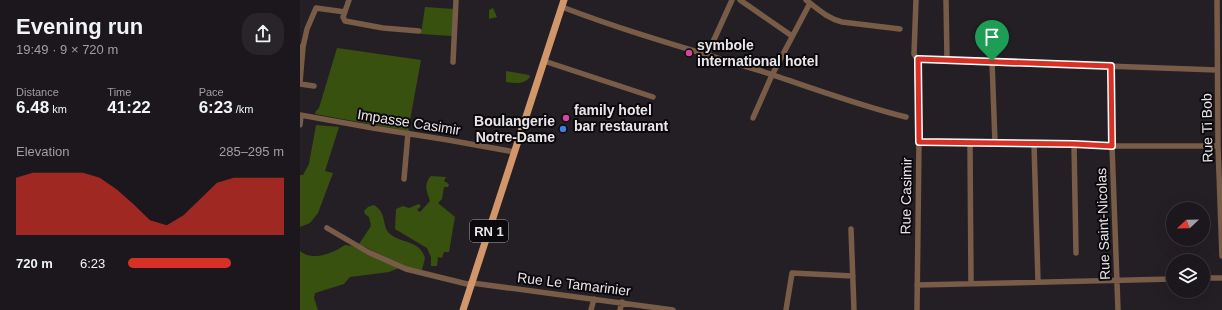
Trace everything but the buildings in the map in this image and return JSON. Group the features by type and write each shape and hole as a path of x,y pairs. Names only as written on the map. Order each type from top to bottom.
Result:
{"main road":[{"name":"RN 1","path":"463,310 563,3"}],"street":[{"path":"349,0 342,19 345,21 383,28 419,31"},
{"path":"453,62 456,0"},
{"path":"708,55 732,0"},
{"path":"740,0 792,36"},
{"name":"Rue Casimir","path":"916,0 914,54 918,59 919,142 917,310"},
{"path":"946,0 947,59"},
{"path":"753,118 808,1 827,17 842,22 900,29"},
{"path":"563,3 591,18 906,117"},
{"name":"Rue Ti Bob","path":"1218,4 1220,43 1218,70 1218,146 1221,164 1222,256"},
{"path":"314,86 300,83 302,47 306,29 316,8 345,12"},
{"path":"918,59 1218,70"},
{"path":"544,61 653,97"},
{"path":"992,61 995,143"},
{"name":"Rue Saint-Nicolas","path":"1111,66 1112,146 1118,310"},
{"path":"300,125 301,115"},
{"name":"Impasse Casimir","path":"301,115 515,152"},
{"path":"404,179 408,133"},
{"path":"919,142 1074,144 1112,146 1218,146"},
{"path":"970,143 971,283"},
{"path":"1034,144 1038,282"},
{"path":"1074,144 1076,253"},
{"name":"Rue Le Tamarinier","path":"327,228 368,252 406,269 467,284 472,283 673,310"},
{"path":"851,229 854,276 854,310"},
{"path":"786,310 792,273 854,276"},
{"path":"1210,278 1222,278"},
{"path":"917,284 1166,279"},
{"path":"591,310 594,299"},
{"path":"620,310 622,302"}],"green space":[{"path":"425,7 454,9 452,36 421,34"},
{"path":"493,8 497,17 489,19 489,10"},
{"path":"337,48 421,60 408,131 315,114 319,108"},
{"path":"506,71 529,75 530,77 528,80 522,82 506,82"},
{"path":"316,125 339,127 325,171 333,173 318,213 310,223 300,227 300,175 303,175 309,164"},
{"path":"431,176 446,177 444,181 449,184 448,187 444,187 442,199 438,203 455,217 449,252 444,252 442,258 438,257 437,266 431,266 431,257 427,248 395,229 396,209 403,206 409,208 419,204 421,206 417,210 420,212 430,201 426,185"},
{"path":"374,205 381,212 387,231 390,234 415,245 423,252 425,258 422,270 406,267 359,244 371,226 369,217 364,211 368,207"},
{"path":"345,245 352,246 399,268 389,272 350,277 344,284 315,293 314,298 318,310 300,310 300,251 311,256 317,256 335,251"}],"place":[{"name":"symbole international hotel","path":"689,53"},
{"name":"family hotel bar restaurant","path":"566,118"},
{"name":"Boulangerie Notre-Dame","path":"563,129"}],"route":[{"path":"918,59 992,61 1111,66 1112,146 1074,144 919,142 918,59"}]}
